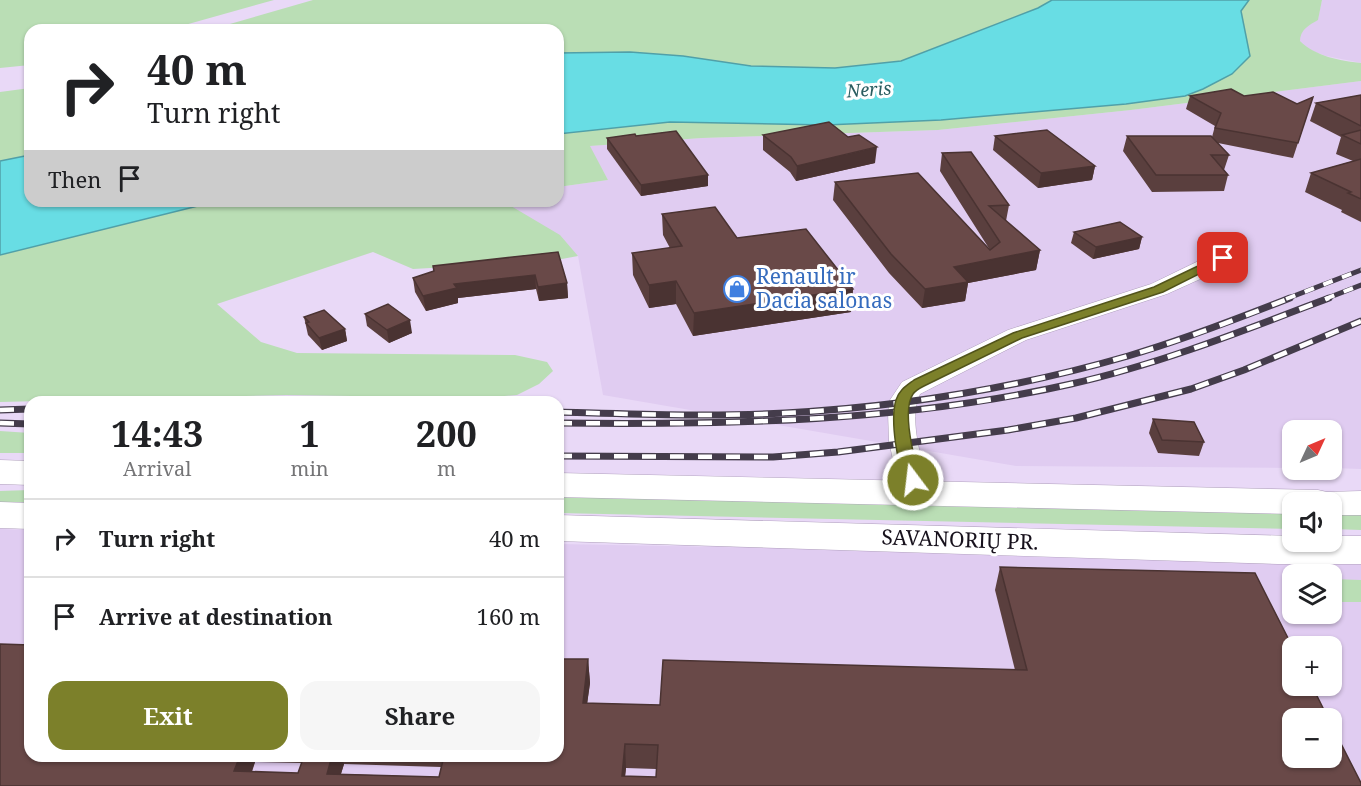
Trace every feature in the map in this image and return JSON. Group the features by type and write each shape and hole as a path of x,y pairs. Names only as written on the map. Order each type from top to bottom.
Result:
{"highway":[{"path":"0,472 24,473"},
{"path":"564,485 1282,501"},
{"path":"1342,503 1361,504"},
{"path":"0,515 24,516"},
{"name":"SAVANORIŲ PR.","path":"564,528 1266,550 1361,550"}],"street":[{"path":"915,493 903,444 902,402 907,391 1017,335 1159,289 1210,266 1236,250"}],"shaded area":[{"path":"0,0 274,0 188,24 24,24 24,66 0,68"},
{"path":"313,0 1052,0 1038,8 901,61 835,68 751,66 683,56 630,52 564,53 564,24 230,24"},
{"path":"1249,0 1322,0 1318,20 1303,31 1300,41 1328,57 1361,63 1361,81 1131,110 938,130 702,138 590,146 608,180 564,186 564,133 670,122 826,125 941,120 1126,104 1250,56 1241,11"},
{"path":"1322,0 1361,0 1361,63 1326,56 1307,49 1300,41 1300,34 1318,19"},
{"path":"1361,81 1361,469 1342,468 1342,420 1282,420 1282,468 1016,466 603,395 578,256 512,207 564,207 564,186 608,180 589,146 702,138 938,130 1131,110"},
{"path":"24,89 24,156 0,161 0,92"},
{"path":"194,207 513,207 560,235 578,256 551,261 413,269 373,252 217,304 261,342 297,353 515,355 547,362 553,371 539,384 517,395 24,396 24,401 0,402 0,255"},
{"path":"0,431 24,433 24,453 0,453"},
{"path":"24,490 24,503 0,502 0,491"},
{"path":"564,496 1282,513 1282,529 564,513"},
{"path":"1342,514 1361,515 1361,530 1342,529"},
{"path":"0,529 24,530 24,762 564,762 564,544 1361,559 1361,786 0,786"},
{"path":"1342,579 1361,580 1361,602 1342,602"}],"water":[{"name":"Neris","path":"1052,0 1249,0 1241,11 1250,56 1232,74 1185,96 1126,104 941,120 826,125 670,122 564,133 564,53 630,52 683,56 751,66 835,68 901,61 1038,8"},
{"path":"24,156 24,207 194,207 0,255 0,161"}],"building":[{"path":"1231,89 1244,96 1273,92 1297,104 1313,97 1298,143 1215,128 1221,113 1190,96"},
{"path":"1361,95 1361,126 1316,103"},
{"path":"829,122 848,137 859,135 877,147 797,166 791,157 763,135"},
{"path":"1047,130 1095,166 1041,173 995,136"},
{"path":"1361,130 1361,144 1342,135"},
{"path":"676,131 708,175 641,185 607,138 635,134 636,136"},
{"path":"1127,136 1211,136 1229,155 1211,155 1228,175 1156,175"},
{"path":"971,152 1009,205 989,206 1040,250 954,267 968,282 925,289 891,254 835,182 918,173 990,250 1000,242 942,153"},
{"path":"1361,159 1361,199 1311,173"},
{"path":"715,207 737,238 806,229 853,289 694,313 676,281 649,285 632,253 682,246 662,214"},
{"path":"1120,222 1142,237 1096,247 1074,232"},
{"path":"558,252 567,283 538,287 535,275 454,284 457,288 423,296 413,278 434,271 433,266"},
{"path":"388,304 410,320 387,330 365,314"},
{"path":"324,310 345,329 319,338 306,323 309,322 304,317"},
{"path":"1153,419 1194,422 1204,442 1162,440"},
{"path":"1000,567 1255,573 1287,636 1282,636 1282,696 1317,696 1323,708 1282,708 1282,768 1342,768 1342,746 1361,786 0,786 0,644 24,645 24,762 238,762 234,771 298,773 302,762 330,762 327,774 439,777 443,762 564,762 564,659 588,659 583,703 660,705 663,660 1027,670","holes":["625,744 658,745 656,777 622,776"]}],"railway":[{"path":"1286,299 1361,270"},
{"path":"1325,299 1361,285"},
{"path":"564,412 757,414 828,410 915,401 1044,378 1128,356 1290,298"},
{"path":"564,423 752,422 880,414 1008,397 1137,367 1202,346 1329,298"},
{"path":"564,456 773,457 838,452 1008,430 1076,418 1191,389 1244,370 1361,321"},
{"path":"0,410 24,409"},
{"path":"0,423 24,424"}],"place":[{"name":"Renault ir Dacia salonas","path":"737,289"}],"route":[{"path":"913,480 903,444 902,402 907,391 1017,335 1159,289 1190,276 1223,258"}]}
